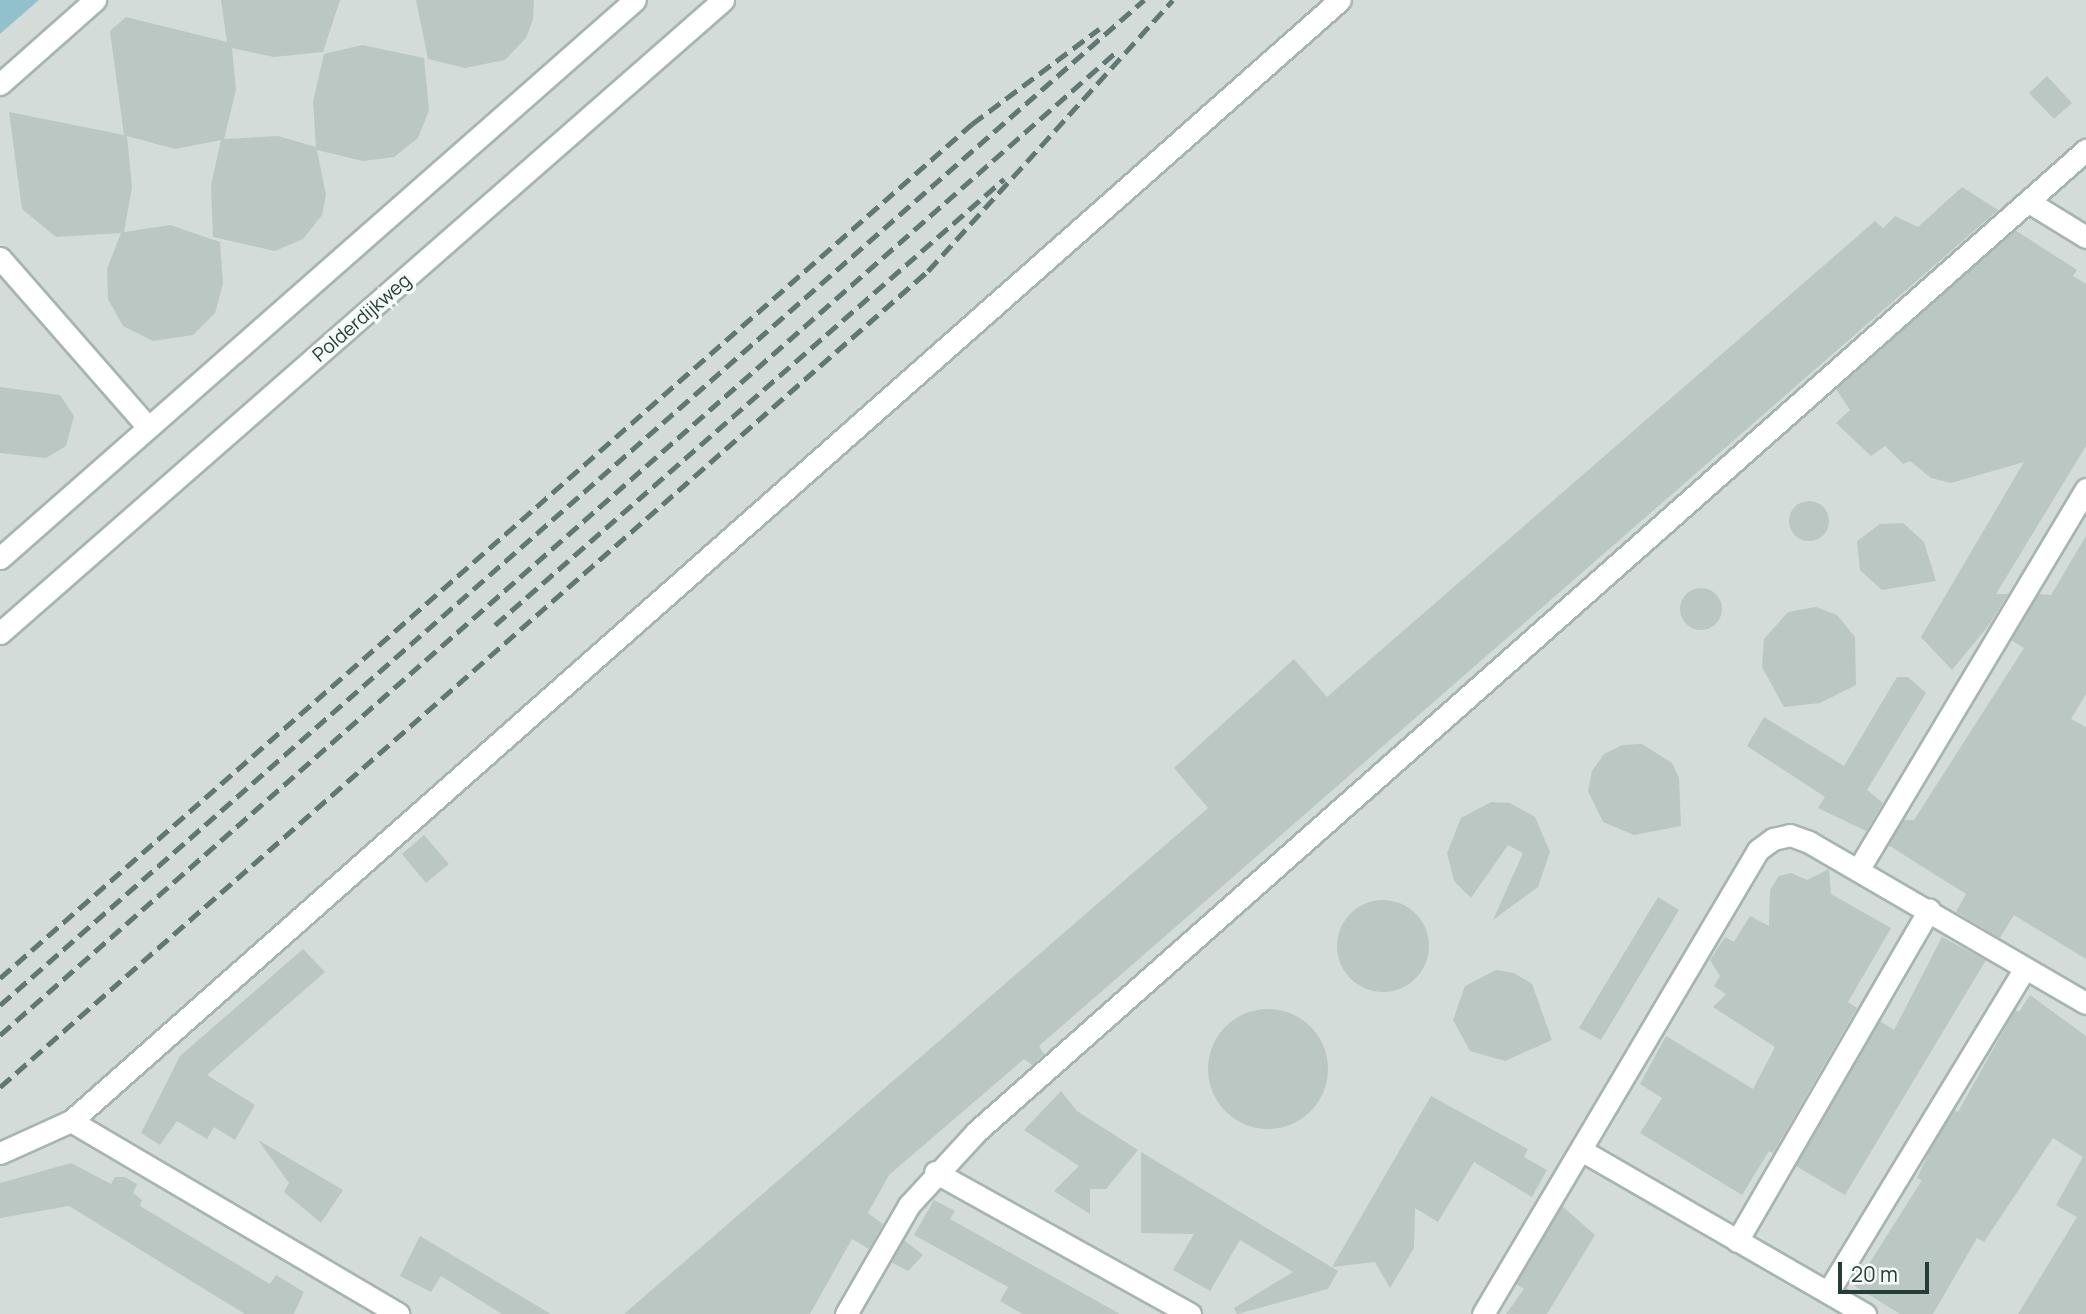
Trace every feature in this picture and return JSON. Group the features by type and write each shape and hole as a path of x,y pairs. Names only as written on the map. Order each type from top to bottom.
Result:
{"street":[{"path":"0,84 96,0"},
{"path":"0,558 635,0"},
{"name":"Polderdijkweg","path":"0,634 723,0"},
{"path":"0,1153 71,1121 1340,0"},
{"path":"846,1314 909,1205 935,1172 2086,150"},
{"path":"2029,202 2086,237"},
{"path":"0,258 148,427"},
{"path":"1858,870 2086,489"},
{"path":"1483,1314 1758,850 1790,835 1858,870 2086,1003"},
{"path":"1737,1241 1929,911"},
{"path":"1828,1292 2025,968"},
{"path":"71,1121 398,1314"},
{"path":"1581,1150 1865,1314"},
{"path":"935,1172 1190,1314"}],"shaded area":[{"path":"39,0 2086,0 2086,1314 0,1314 0,34"}],"water":[{"path":"0,0 39,0 0,34"}],"building":[{"path":"221,0 340,0 323,52 274,57 232,48 236,90 224,139 278,136 316,147 313,102 324,54 362,45 424,58 429,110 418,138 394,157 363,161 317,150 326,195 322,215 303,239 275,251 213,237 211,185 221,140 175,149 127,136 132,187 124,232 170,225 220,242 223,284 215,313 193,335 153,341 123,326 108,299 107,269 121,233 56,237 22,209 9,112 124,135 110,31 126,17 227,42"},
{"path":"416,0 534,0 533,19 526,38 505,60 465,68 428,59"},
{"path":"2047,76 2072,103 2054,119 2029,93"},
{"path":"1962,187 1998,210 1039,1046 1044,1054 1032,1065 1024,1059 889,1175 868,1213 883,1224 869,1249 852,1239 810,1314 624,1314 1208,808 1174,768 1294,659 1327,697 1875,221 1883,228 1895,216 1918,227"},
{"path":"2015,230 2077,270 2073,276 2086,284 2086,446 1996,594 2008,594 1989,625 1952,670 1921,637 2024,462 1951,483 1931,478 1910,461 1903,464 1885,446 1871,456 1836,423 1850,410 1836,389"},
{"path":"0,387 60,395 74,416 66,446 46,458 0,453"},
{"path":"1809,501 1823,507 1829,521 1823,535 1809,541 1795,535 1789,521 1795,507"},
{"path":"1903,523 1924,542 1936,581 1882,590 1860,570 1857,541 1880,524"},
{"path":"2086,536 2086,694 2071,719 2086,727 2086,959 2014,915 2000,938 1956,912 1966,894 1888,845 1903,820 1914,820 2024,648 2011,640 2038,594 2051,595"},
{"path":"1701,588 1716,594 1722,609 1716,624 1701,630 1686,624 1680,609 1686,594"},
{"path":"1816,607 1837,615 1855,637 1856,685 1820,703 1784,707 1762,667 1764,639 1788,612"},
{"path":"1897,677 1908,677 1926,693 1867,790 1883,803 1866,831 1818,808 1825,797 1747,746 1764,717 1844,766"},
{"path":"1642,744 1672,763 1679,778 1681,826 1634,835 1603,822 1588,791 1592,771 1604,754 1622,745"},
{"path":"1491,802 1510,803 1535,817 1550,852 1538,887 1493,920 1523,853 1508,845 1471,898 1454,881 1447,853 1461,818"},
{"path":"424,835 449,864 426,883 402,854"},
{"path":"1829,869 1831,894 1891,928 1848,1002 1857,1008 1773,1153 1769,1151 1742,1195 1640,1133 1662,1098 1640,1084 1666,1036 1753,1089 1775,1047 1713,1007 1726,994 1714,986 1720,976 1710,960 1725,937 1734,942 1750,916 1769,926 1770,890 1779,876 1791,873 1807,880"},
{"path":"1658,897 1679,910 1601,1040 1579,1028"},
{"path":"1383,900 1400,904 1415,914 1425,929 1429,946 1425,963 1415,978 1400,988 1383,992 1366,988 1351,978 1341,963 1337,946 1341,929 1351,914 1366,904"},
{"path":"1942,937 1986,960 1845,1195 1796,1166 1880,1021 1894,1030"},
{"path":"303,949 325,972 207,1075 255,1105 235,1140 214,1127 207,1139 177,1121 160,1145 141,1133 180,1056"},
{"path":"1496,970 1514,973 1532,984 1552,1040 1505,1061 1470,1051 1453,1020 1465,986"},
{"path":"2030,995 2086,1036 2086,1314 2018,1314 2077,1217 2056,1205 2083,1157 2053,1138 1984,1242 1977,1238 1933,1314 1900,1314 1855,1286 1922,1180 1917,1178 1934,1142 1954,1110 1958,1112 2015,1010 2019,1012"},
{"path":"1268,1009 1291,1013 1311,1026 1324,1046 1328,1069 1324,1092 1311,1112 1291,1125 1268,1129 1245,1125 1225,1112 1212,1092 1208,1069 1212,1046 1225,1026 1245,1013"},
{"path":"1061,1091 1077,1111 1138,1150 1106,1189 1090,1189 1090,1214 1054,1191 1079,1166 1024,1130"},
{"path":"1431,1096 1528,1149 1524,1157 1547,1170 1532,1197 1474,1162 1438,1222 1415,1208 1414,1248 1390,1288 1375,1262 1332,1267"},
{"path":"258,1140 343,1190 321,1223 284,1192 289,1183"},
{"path":"1141,1152 1338,1271 1328,1289 1237,1314 1234,1308 1293,1272 1240,1240 1210,1291 1173,1270 1194,1234 1141,1233"},
{"path":"71,1163 111,1184 115,1177 125,1177 137,1184 133,1193 142,1200 140,1206 270,1284 276,1275 304,1292 294,1314 245,1314 69,1206 0,1218 0,1183"},
{"path":"934,1200 955,1211 950,1219 1120,1314 1023,1314 1000,1301 1008,1287 914,1235"},
{"path":"1562,1206 1595,1235 1547,1314 1506,1314 1524,1289 1516,1284"},
{"path":"420,1236 551,1314 502,1314 441,1276 431,1292 400,1276"},
{"path":"904,1240 923,1255 908,1271 891,1262"}],"railway":[{"path":"0,1005 1144,0"},
{"path":"0,1087 928,271 1173,0"},
{"path":"0,978 972,124 1099,29"},
{"path":"0,1035 1116,52"},
{"path":"495,625 1004,179"}]}
